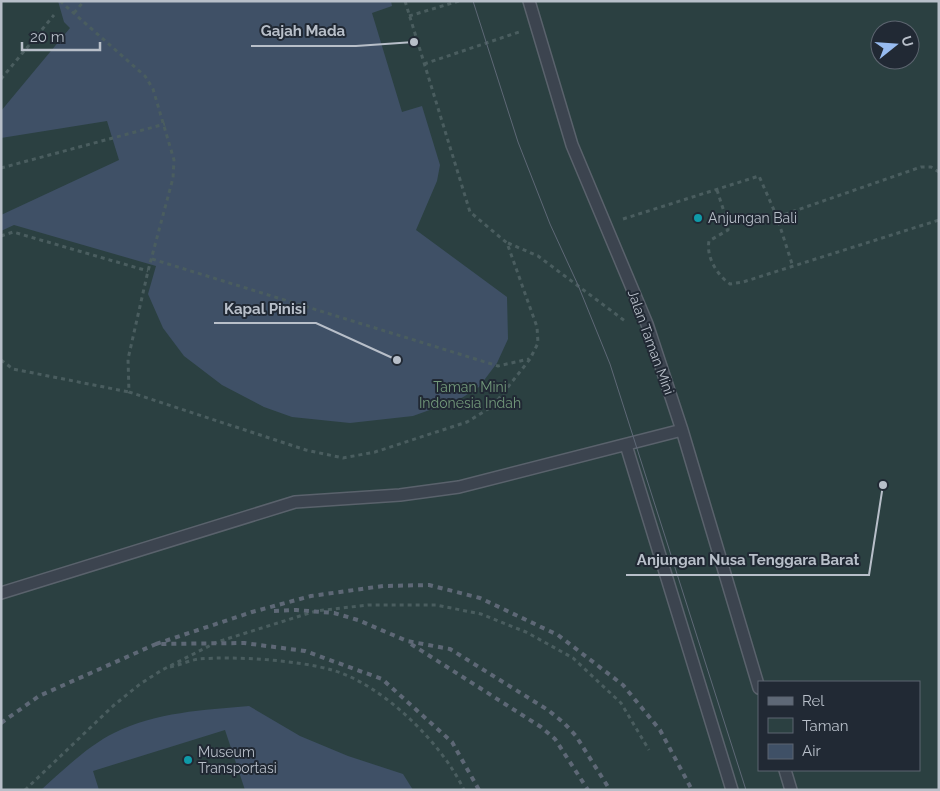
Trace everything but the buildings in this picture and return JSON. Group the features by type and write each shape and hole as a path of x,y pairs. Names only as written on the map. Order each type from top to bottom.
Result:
{"lane":[{"name":"Jalan Taman Mini","path":"529,1 572,145 647,324 682,430 758,685"},
{"path":"1,593 295,502 400,495 459,488 682,430"},
{"path":"626,445 732,790"},
{"path":"785,771 791,790"}],"path":[{"path":"60,1 145,76 153,89 165,124 174,160 173,178 148,271 128,359 129,392"},
{"path":"74,13 84,1"},
{"path":"405,1 470,212 507,243 538,256 621,320 647,324"},
{"path":"409,16 458,1"},
{"path":"1,80 54,15"},
{"path":"424,64 536,27"},
{"path":"1,168 165,124"},
{"path":"777,216 921,167 931,167 939,172"},
{"path":"606,224 759,176 777,216 793,267"},
{"path":"717,190 728,224 728,230 709,241 708,246 721,277 730,284 744,282 793,267 939,220"},
{"path":"1,236 14,232 148,271"},
{"path":"1,360 13,369 129,392 306,450 343,458 375,452 467,422 493,406 530,358 538,343 536,327 507,243"},
{"path":"152,259 498,366 530,358"},
{"path":"25,790 113,706 140,684 162,670 216,642 316,611 368,605 436,605 481,614 526,632 573,658 621,703 649,750"},
{"path":"162,670 198,659 227,659 303,665 332,670 359,682 392,704 435,746 464,790"}],"green space":[{"name":"Taman Mini Indonesia Indah","path":"1,1 939,1 939,790 1,790"}],"water":[{"path":"58,1 391,1 392,6 372,13 402,112 422,106 440,165 437,181 416,230 507,297 508,339 497,363 479,387 460,399 413,416 350,423 292,417 264,407 222,385 184,356 163,328 148,294 156,266 14,225 1,231 1,215 119,160 107,121 1,138 1,111 70,28 64,22"},
{"path":"249,706 300,736 348,756 403,774 413,790 245,790 225,730 93,771 99,790 41,790 95,744 130,726 146,720 180,713"}],"tram line":[{"path":"473,1 518,142 550,224 578,285 610,364 746,790"}],"railway":[{"path":"156,644 252,612 311,596 383,586 429,585 480,598 558,635 623,685 660,730 692,790"},
{"path":"274,611 296,610 334,613 358,620 407,641 450,649 548,710 564,723 576,736 610,790"},
{"path":"1,723 39,696 156,644 244,643 305,651 382,679 452,742 479,790"},
{"path":"411,644 541,727 555,739 588,790"}],"place":[{"name":"Gajah Mada","path":"414,42"},
{"name":"Anjungan Bali","path":"698,218"},
{"name":"Kapal Pinisi","path":"397,360"},
{"name":"Anjungan Nusa Tenggara Barat","path":"883,485"},
{"name":"Museum Transportasi","path":"188,760"}]}
